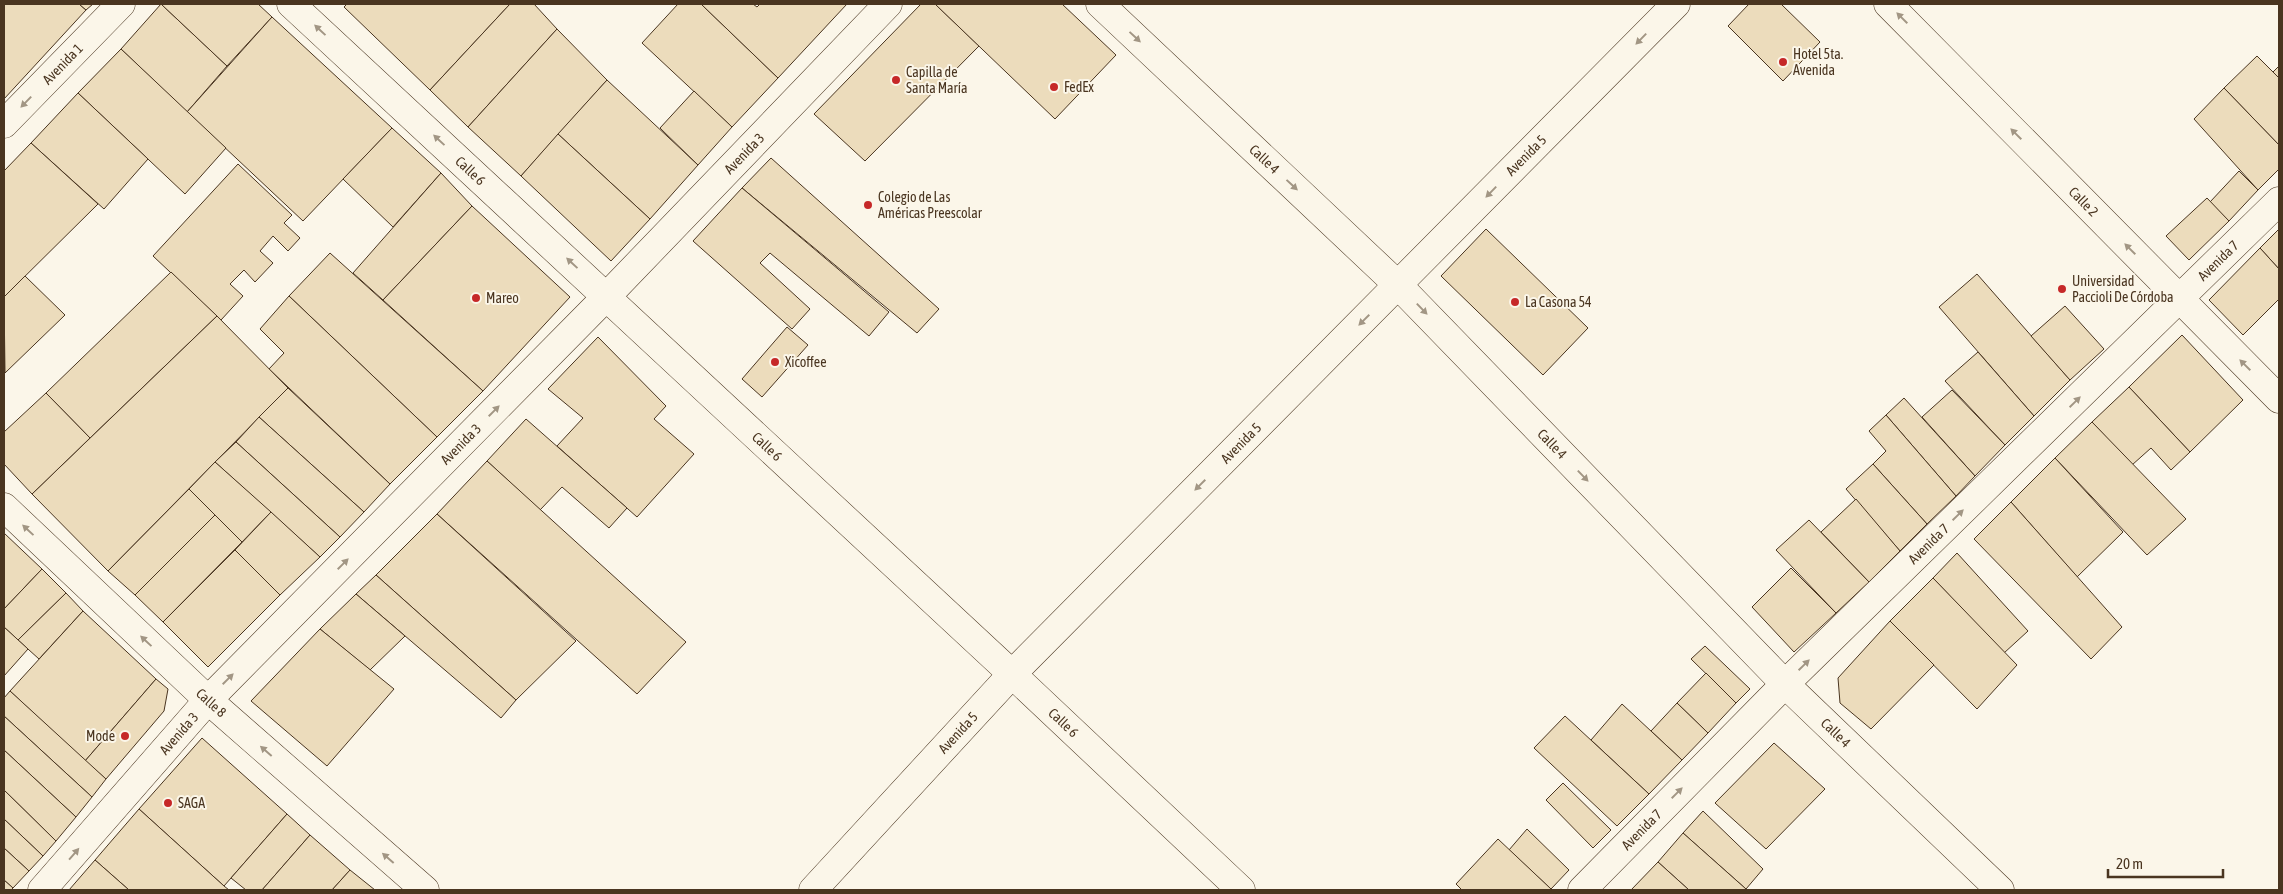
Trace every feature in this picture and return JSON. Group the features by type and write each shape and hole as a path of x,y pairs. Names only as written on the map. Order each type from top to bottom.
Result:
{"street":[{"name":"Avenida 1","path":"4,124 121,4"},
{"name":"Calle 6","path":"292,4 1012,674 1241,890"},
{"name":"Avenida 3","path":"42,890 208,700 607,296 888,4"},
{"name":"Calle 4","path":"1100,4 1399,286 1784,684 2000,890"},
{"name":"Avenida 5","path":"813,890 1012,674 1399,286 1676,4"},
{"name":"Calle 2","path":"1888,4 2279,399"},
{"name":"Avenida 7","path":"1582,890 1784,684 2279,202"},
{"name":"Calle 8","path":"4,507 208,700 425,890"}],"building":[{"path":"4,4 79,4 86,10 4,99"},
{"path":"79,4 93,4 86,10"},
{"path":"161,4 227,66 187,112 121,49"},
{"path":"161,4 258,4 272,17 227,66"},
{"path":"347,4 510,4 430,90 344,7"},
{"path":"510,4 534,4 557,29 468,127 430,90"},
{"path":"678,4 701,4 778,78 732,127 642,43"},
{"path":"701,4 753,4 757,7 760,4 847,4 778,78"},
{"name":"Capilla de Santa María","path":"921,4 935,4 979,46 865,161 814,114"},
{"name":"FedEx","path":"935,4 1062,4 1116,55 1055,119"},
{"name":"Hotel 5ta. Avenida","path":"1749,4 1781,4 1820,42 1783,81 1728,26"},
{"path":"272,17 392,128 303,221 187,112"},
{"path":"557,29 607,80 521,176 468,127"},
{"path":"121,49 226,148 185,194 78,93"},
{"path":"2257,56 2279,78 2279,145 2224,88"},
{"path":"2279,66 2279,78 2273,72"},
{"path":"607,80 698,165 650,219 558,134"},
{"path":"2224,88 2279,145 2279,169 2258,190 2194,119"},
{"path":"694,91 732,127 698,165 660,128"},
{"path":"78,93 148,159 104,209 31,143"},
{"path":"392,128 441,173 393,227 343,179"},
{"path":"558,134 650,219 611,261 521,176"},
{"path":"31,143 98,204 4,297 4,171"},
{"path":"771,158 939,309 917,333 742,188"},
{"path":"238,164 292,215 284,223 300,238 288,251 273,236 260,251 273,263 255,282 244,270 230,284 243,296 221,320 153,256"},
{"path":"2239,171 2258,190 2229,221 2210,202"},
{"path":"441,173 472,206 383,300 353,273"},
{"path":"742,188 889,312 869,336 770,253 760,263 810,309 792,329 693,241"},
{"path":"2207,198 2229,221 2189,260 2166,236"},
{"name":"Mareo","path":"472,206 570,297 483,391 383,300"},
{"name":"La Casona 54","path":"1486,229 1588,328 1543,375 1441,276"},
{"path":"2279,229 2279,269 2260,248"},
{"path":"2260,248 2279,269 2279,299 2243,335 2209,300"},
{"path":"330,253 483,391 437,437 289,296"},
{"path":"171,272 217,316 90,438 46,393"},
{"path":"1977,274 2070,380 2034,416 1939,307"},
{"path":"25,276 65,315 5,373 4,297"},
{"path":"289,296 437,437 390,484 269,369 284,353 260,329"},
{"path":"2065,306 2104,349 2070,380 2031,336"},
{"path":"217,316 288,388 108,571 32,494"},
{"name":"Xicoffee","path":"787,327 808,345 762,397 742,379"},
{"path":"2182,335 2243,400 2190,452 2129,387"},
{"path":"598,337 666,406 654,419 694,454 637,517 557,446 583,418 548,389"},
{"path":"1978,352 2034,416 2005,445 1945,381"},
{"path":"2129,387 2190,452 2171,470 2151,448 2132,465 2092,422"},
{"path":"288,388 390,484 364,512 259,417"},
{"path":"1952,390 2005,445 1975,476 1922,417"},
{"path":"46,393 90,438 32,494 4,464 4,432"},
{"path":"1904,398 1975,476 1956,496 1886,415"},
{"path":"1886,415 1956,496 1927,524 1873,464 1886,451 1869,431"},
{"path":"259,417 364,512 340,537 236,442"},
{"path":"526,419 627,508 609,528 562,487 540,510 487,461"},
{"path":"2092,422 2186,519 2147,555 2055,458"},
{"path":"236,442 340,537 320,557 215,462"},
{"path":"2055,458 2123,532 2077,577 2011,502"},
{"path":"487,461 686,642 637,694 437,514"},
{"path":"215,462 271,512 242,542 189,489"},
{"path":"1873,464 1927,524 1900,551 1846,489"},
{"path":"189,489 215,515 135,595 108,571"},
{"path":"1856,499 1900,551 1869,582 1821,532"},
{"path":"2011,502 2122,627 2091,659 1974,539"},
{"path":"271,512 320,557 280,595 235,550"},
{"path":"437,514 576,641 516,700 376,575"},
{"path":"215,515 242,542 163,622 135,595"},
{"path":"1809,520 1869,582 1836,613 1776,550"},
{"path":"4,533 42,569 4,609"},
{"path":"235,550 280,595 208,667 163,622"},
{"path":"1957,553 2028,631 2004,653 1933,578"},
{"path":"1791,568 1836,613 1794,652 1752,607"},
{"path":"42,569 66,593 18,640 4,627 4,609"},
{"path":"376,575 516,700 501,718 356,594"},
{"path":"1933,578 2017,665 1977,709 1890,621"},
{"path":"66,593 83,611 39,659 18,640"},
{"path":"356,594 405,636 370,670 320,629"},
{"path":"83,611 156,679 85,761 10,691"},
{"path":"1890,621 1934,665 1871,729 1840,703 1838,678"},
{"path":"4,627 28,649 4,676"},
{"path":"320,629 394,689 327,766 251,701"},
{"path":"1705,646 1750,689 1736,703 1691,659"},
{"path":"1706,673 1736,703 1708,733 1677,703"},
{"name":"Mode","path":"156,679 168,689 164,711 106,779 85,761"},
{"path":"10,691 106,779 92,797 4,716 4,698"},
{"path":"1677,703 1708,733 1682,760 1651,731"},
{"path":"1622,704 1682,760 1649,794 1591,740"},
{"path":"4,716 92,797 76,817 4,750"},
{"path":"1565,716 1649,794 1617,826 1534,748"},
{"path":"202,738 287,814 224,886 139,809"},
{"path":"1774,743 1825,789 1766,849 1715,803"},
{"path":"4,750 76,817 56,841 4,790"},
{"path":"1563,783 1611,830 1593,848 1546,800"},
{"path":"4,790 56,841 43,856 4,819"},
{"path":"139,809 229,890 129,890 95,860"},
{"path":"1703,811 1763,869 1746,889 1683,833"},
{"path":"287,814 310,835 262,890 246,890 231,878"},
{"path":"4,819 43,856 29,871 4,848"},
{"path":"1527,829 1569,870 1551,889 1509,850"},
{"path":"1683,833 1748,890 1689,890 1658,862"},
{"path":"310,835 350,870 332,890 262,890"},
{"path":"1498,839 1551,889 1462,890 1456,884"},
{"path":"4,848 29,871 13,888 4,880"},
{"path":"95,860 129,890 69,890"},
{"path":"1658,862 1689,890 1631,890"},
{"path":"350,870 375,890 332,890"},
{"path":"4,880 13,888 11,890 4,890"}],"place":[{"name":"Hotel 5ta. Avenida","path":"1783,62"},
{"name":"Capilla de Santa María","path":"896,80"},
{"name":"FedEx","path":"1054,87"},
{"name":"Colegio de Las Américas Preescolar","path":"868,205"},
{"name":"Universidad Paccioli De Córdoba","path":"2062,289"},
{"name":"Mareo","path":"476,298"},
{"name":"La Casona 54","path":"1515,302"},
{"name":"Xicoffee","path":"775,362"},
{"name":"Mode","path":"125,736"},
{"name":"SAGA","path":"168,803"}]}
